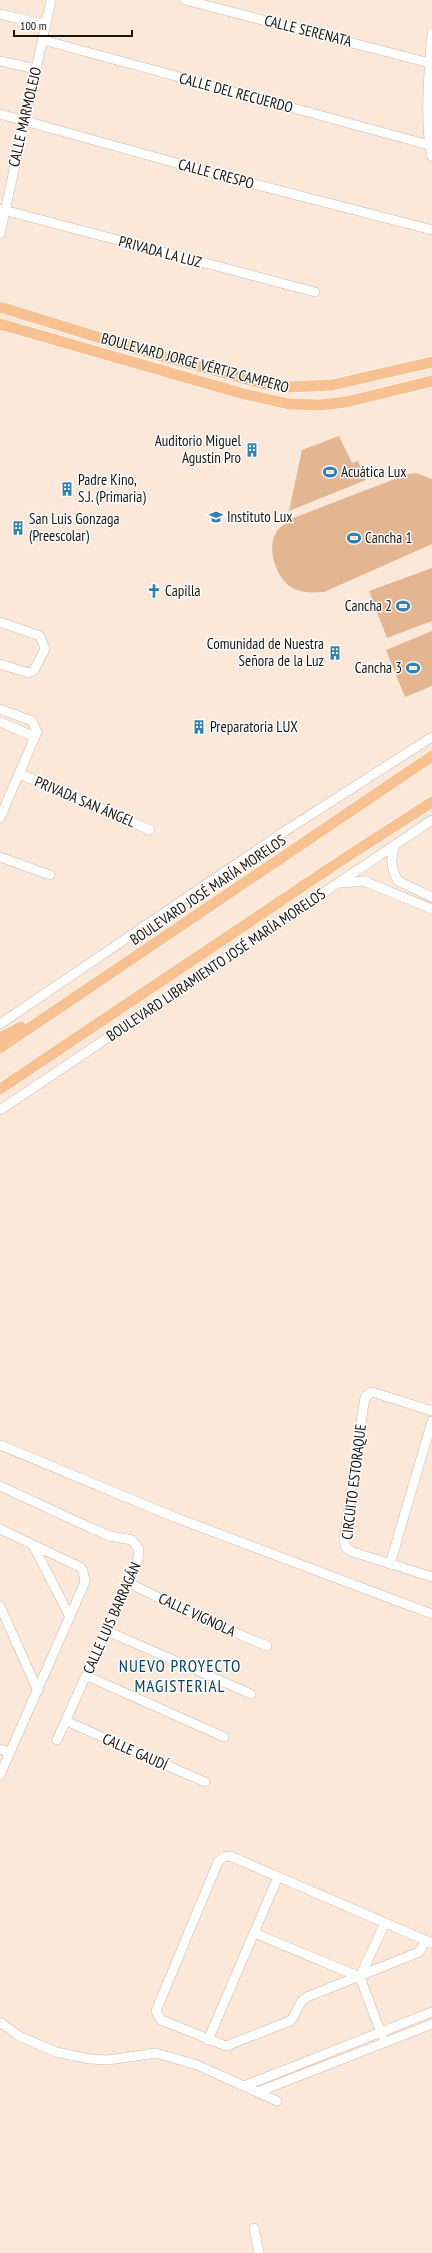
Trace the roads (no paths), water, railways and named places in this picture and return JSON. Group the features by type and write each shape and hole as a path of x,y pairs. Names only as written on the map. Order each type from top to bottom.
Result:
{"main road":[{"name":"BOULEVARD JORGE VÉRTIZ CAMPERO","path":"0,308 136,349 264,384 289,387 332,385 432,362"},
{"name":"BOULEVARD JORGE VÉRTIZ CAMPERO","path":"0,324 244,394 289,404 320,405 339,403 432,381"},
{"path":"410,771 432,751"},
{"name":"BOULEVARD JOSÉ MARÍA MORELOS","path":"0,1048 432,756"},
{"path":"0,1089 342,860 430,804"},
{"path":"0,1038 21,1027 40,1021"},
{"path":"0,1092 18,1077"}],"street":[{"name":"CALLE MARMOLEJO","path":"0,234 2,209 43,40 51,0"},
{"name":"CALLE SERENATA","path":"185,0 430,63"},
{"path":"0,14 46,25"},
{"path":"432,33 429,145 432,157"},
{"name":"CALLE DEL RECUERDO","path":"43,40 429,145"},
{"path":"0,61 36,69"},
{"name":"CALLE CRESPO","path":"0,114 222,176 432,230"},
{"name":"PRIVADA LA LUZ","path":"2,209 158,252 315,292"},
{"path":"0,622 40,636 45,649 34,670 29,673 0,664"},
{"path":"0,709 32,721 36,728 36,737 0,818"},
{"path":"0,722 36,737"},
{"path":"0,1023 282,833 432,737"},
{"name":"PRIVADA SAN ÁNGEL","path":"20,774 150,830"},
{"name":"BOULEVARD LIBRAMIENTO JOSÉ MARÍA MORELOS","path":"0,1110 432,820"},
{"path":"394,845 391,856 391,865 398,881 432,897"},
{"path":"0,857 50,875"},
{"path":"336,884 364,881 432,909"},
{"name":"CIRCUITO ESTORAQUE","path":"432,1411 372,1392 365,1397 344,1540 346,1548 353,1552 432,1577"},
{"path":"390,1564 432,1421"},
{"path":"0,1445 174,1517 432,1614"},
{"name":"CALLE LUIS BARRAGÁN","path":"0,1486 110,1536 127,1537 136,1542 139,1548 138,1559 87,1676 57,1740"},
{"path":"0,1529 74,1563 84,1571 85,1582 0,1776"},
{"path":"33,1544 70,1617"},
{"name":"CALLE VIGNOLA","path":"127,1582 202,1619 267,1646"},
{"path":"0,1606 38,1691"},
{"path":"107,1631 251,1694"},
{"path":"87,1676 224,1737"},
{"name":"CALLE GAUDÍ","path":"66,1721 205,1782"},
{"path":"0,1748 10,1753"},
{"path":"230,1856 385,1923 429,1942 419,1952 360,1977 302,1999 290,2021 232,2044 220,2044 161,2020 157,2016 156,2011 218,1862 224,1857 230,1856"},
{"path":"208,2040 278,1877"},
{"path":"384,2042 360,1977 385,1923"},
{"path":"254,1933 360,1977"},
{"path":"244,2086 432,2012"},
{"path":"0,2022 19,2036 56,2052 90,2059 108,2060 156,2053 197,2065 277,2101"},
{"path":"258,2092 432,2024"},
{"path":"308,2060 313,2071"},
{"path":"254,2228 259,2253"}],"place":[{"name":"Auditorio Miguel Agustin Pro","path":"252,450"},
{"name":"Acuática Lux","path":"330,472"},
{"name":"Padre Kino, S.J. (Primaria)","path":"67,489"},
{"name":"Instituto Lux","path":"216,517"},
{"name":"San Luis Gonzaga (Preescolar)","path":"18,528"},
{"name":"Cancha 1","path":"354,538"},
{"name":"Capilla","path":"154,591"},
{"name":"Cancha 2","path":"403,606"},
{"name":"Comunidad de Nuestra Señora de la Luz","path":"335,653"},
{"name":"Cancha 3","path":"413,668"},
{"name":"Preparatoria LUX","path":"199,727"}],"district":[{"name":"NUEVO PROYECTO MAGISTERIAL","path":"180,1676"}]}
